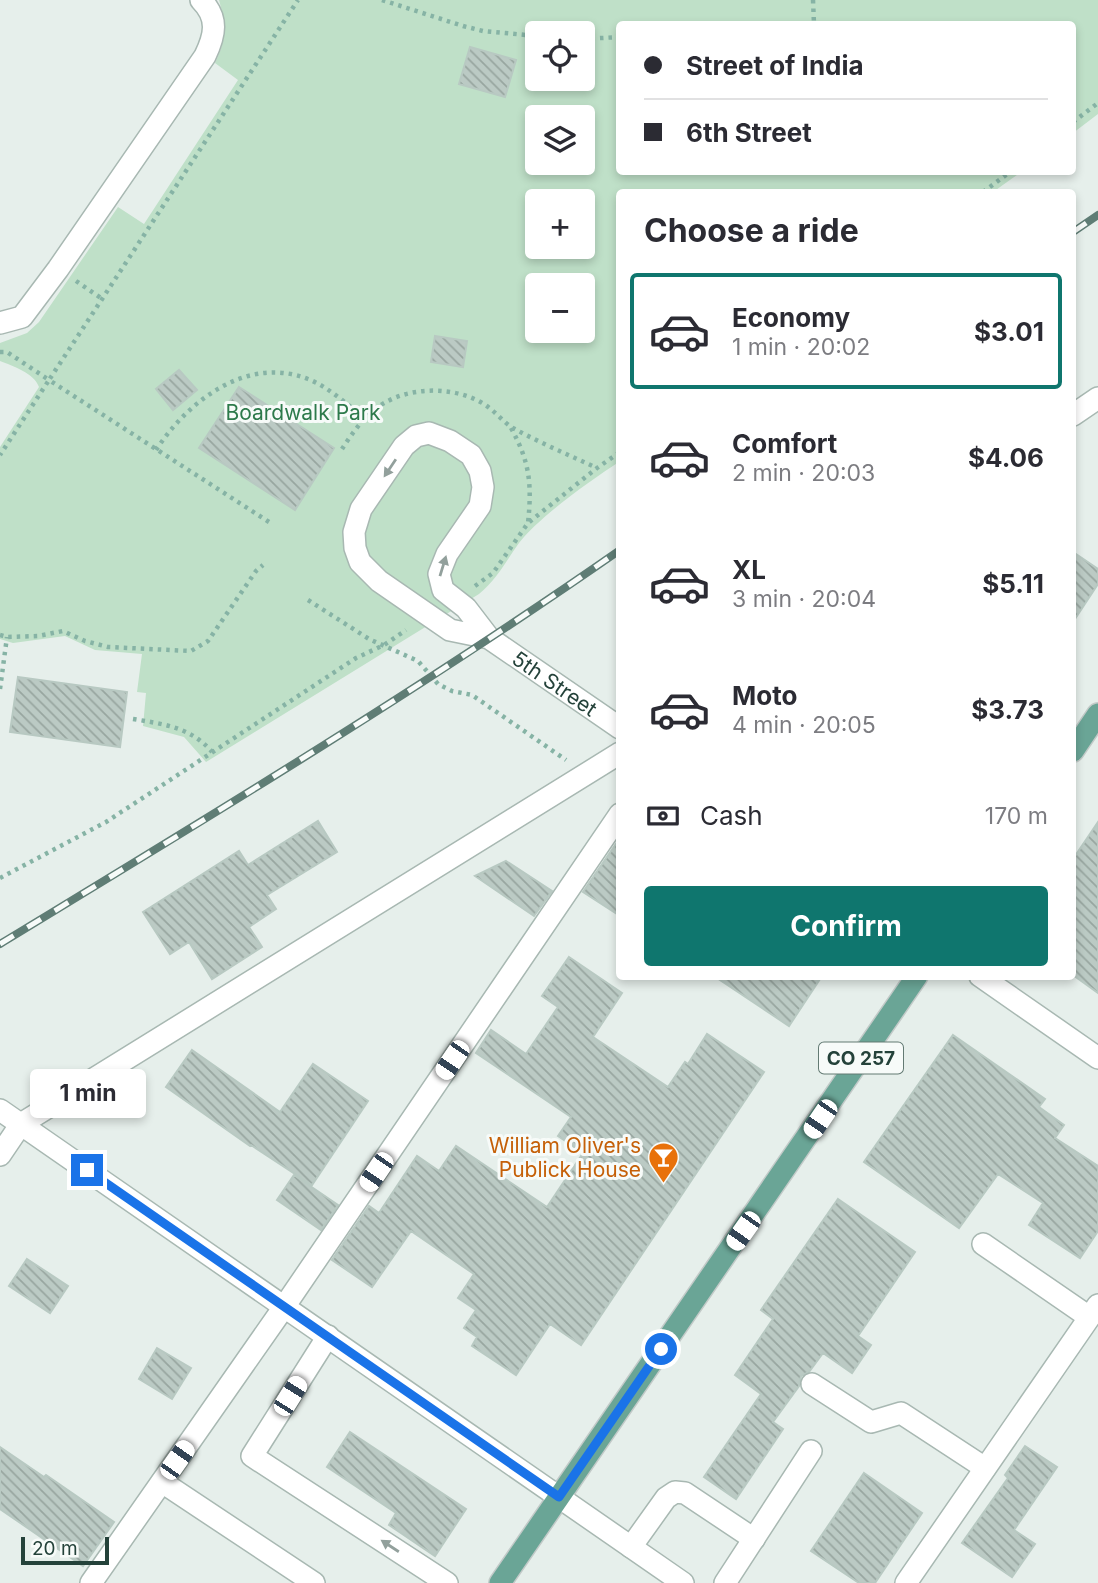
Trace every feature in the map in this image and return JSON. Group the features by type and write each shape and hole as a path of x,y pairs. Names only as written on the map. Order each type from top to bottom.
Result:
{"main road":[{"path":"1076,747 1098,714"},
{"name":"CO 257","path":"500,1583 914,980"}],"street":[{"path":"0,323 22,317 205,56 212,40 215,22 209,8 201,0"},
{"path":"1076,413 1098,398"},
{"path":"429,433 450,441 471,455 480,471 483,487 480,506 447,554 439,574 443,590 466,608 489,638 450,630 379,582 360,562 355,548 354,532 361,509 404,446 416,436 429,433"},
{"name":"5th Street","path":"489,638 616,725"},
{"path":"0,1155 21,1124 616,755"},
{"path":"91,1583 285,1307 616,820"},
{"path":"986,980 1098,1058"},
{"path":"0,1110 683,1583"},
{"path":"906,1583 1094,1311 983,1244"},
{"path":"328,1336 252,1456 447,1583"},
{"path":"813,1384 872,1422 901,1413 985,1468"},
{"path":"725,1583 811,1451"},
{"path":"162,1482 314,1583"},
{"path":"631,1546 666,1498 675,1492 685,1493 754,1539"}],"path":[{"path":"0,455 298,0"},
{"path":"382,0 473,29 525,35"},
{"path":"813,0 814,21"},
{"path":"595,38 616,37"},
{"path":"1076,120 1098,103"},
{"path":"987,189 1006,175"},
{"path":"0,352 8,352 268,522"},
{"path":"156,450 169,429 208,393 233,381 264,372 285,372 308,379 324,387 365,418"},
{"path":"511,427 527,460 531,495 528,523"},
{"path":"469,589 493,573 528,523 616,455"},
{"path":"0,635 38,636 63,631 108,647 191,651 208,642 256,571 263,565"},
{"path":"308,600 369,639 418,661 438,684 452,691 472,695 586,774"},
{"path":"0,878 106,822 356,658 384,645 416,623"},
{"path":"0,690 7,637"},
{"path":"133,719 182,729 205,743 212,752"}],"green space":[{"name":"Boardwalk Park","path":"219,0 1098,0 1098,114 1076,131 1076,21 616,21 616,175 1017,175 997,189 616,189 616,464 539,522 479,594 206,762 184,737 143,726 146,693 137,692 142,654 95,650 65,636 13,643 0,639 0,447 39,387 28,374 0,361 0,343 27,333 39,322 118,207 144,224 238,80 215,63 223,39 224,25"}],"building":[{"path":"470,47 516,60 505,97 459,84"},
{"path":"435,336 467,341 463,367 431,362"},
{"path":"179,370 197,390 173,410 156,389"},
{"path":"239,387 334,448 295,510 199,448"},
{"path":"1076,554 1098,569 1098,584 1076,617"},
{"path":"18,677 127,692 120,747 10,732"},
{"path":"318,821 337,852 267,895 276,909 249,927 262,947 212,979 189,942 170,954 143,912 239,851 248,865"},
{"path":"1098,822 1098,993 1076,977 1076,855"},
{"path":"616,844 616,913 583,892"},
{"path":"506,861 552,891 534,916 475,876"},
{"path":"569,957 622,993 593,1037 668,1087 685,1062 688,1064 707,1034 764,1072 581,1345 550,1324 516,1375 472,1346 477,1337 464,1328 476,1310 458,1298 474,1274 411,1231 372,1287 332,1260 369,1206 379,1213 417,1156 439,1171 456,1146 547,1207 583,1153 558,1136 571,1117 476,1053 491,1030 526,1054 558,1007 542,996"},
{"path":"720,980 819,980 789,1026"},
{"path":"953,1035 1045,1099 1039,1107 1064,1125 1055,1138 1098,1166 1098,1231 1080,1258 1029,1225 1043,1203 998,1174 959,1228 864,1162"},
{"path":"192,1050 280,1112 313,1064 368,1101 312,1185 250,1146 166,1087"},
{"path":"294,1175 338,1205 321,1230 277,1200"},
{"path":"838,1199 915,1252 858,1336 871,1345 852,1373 823,1353 809,1372 801,1376 799,1386 773,1422 783,1429 736,1499 704,1477 761,1394 735,1375 773,1319 761,1310"},
{"path":"27,1259 68,1286 50,1313 9,1286"},
{"path":"157,1348 191,1368 172,1399 139,1379"},
{"path":"350,1432 466,1509 435,1556 389,1525 396,1513 327,1467"},
{"path":"1025,1446 1057,1467 1014,1530 1035,1544 1012,1577 962,1543 1008,1478 1005,1475"},
{"path":"0,1447 114,1522 83,1566 0,1509"},
{"path":"864,1473 922,1513 875,1583 859,1583 811,1551"}],"railway":[{"path":"1076,230 1098,215"},
{"path":"0,944 391,703 616,553"}],"place":[{"name":"William Oliver's Publick House","path":"664,1184"}],"route":[{"path":"87,1170 559,1497 661,1349"}]}
